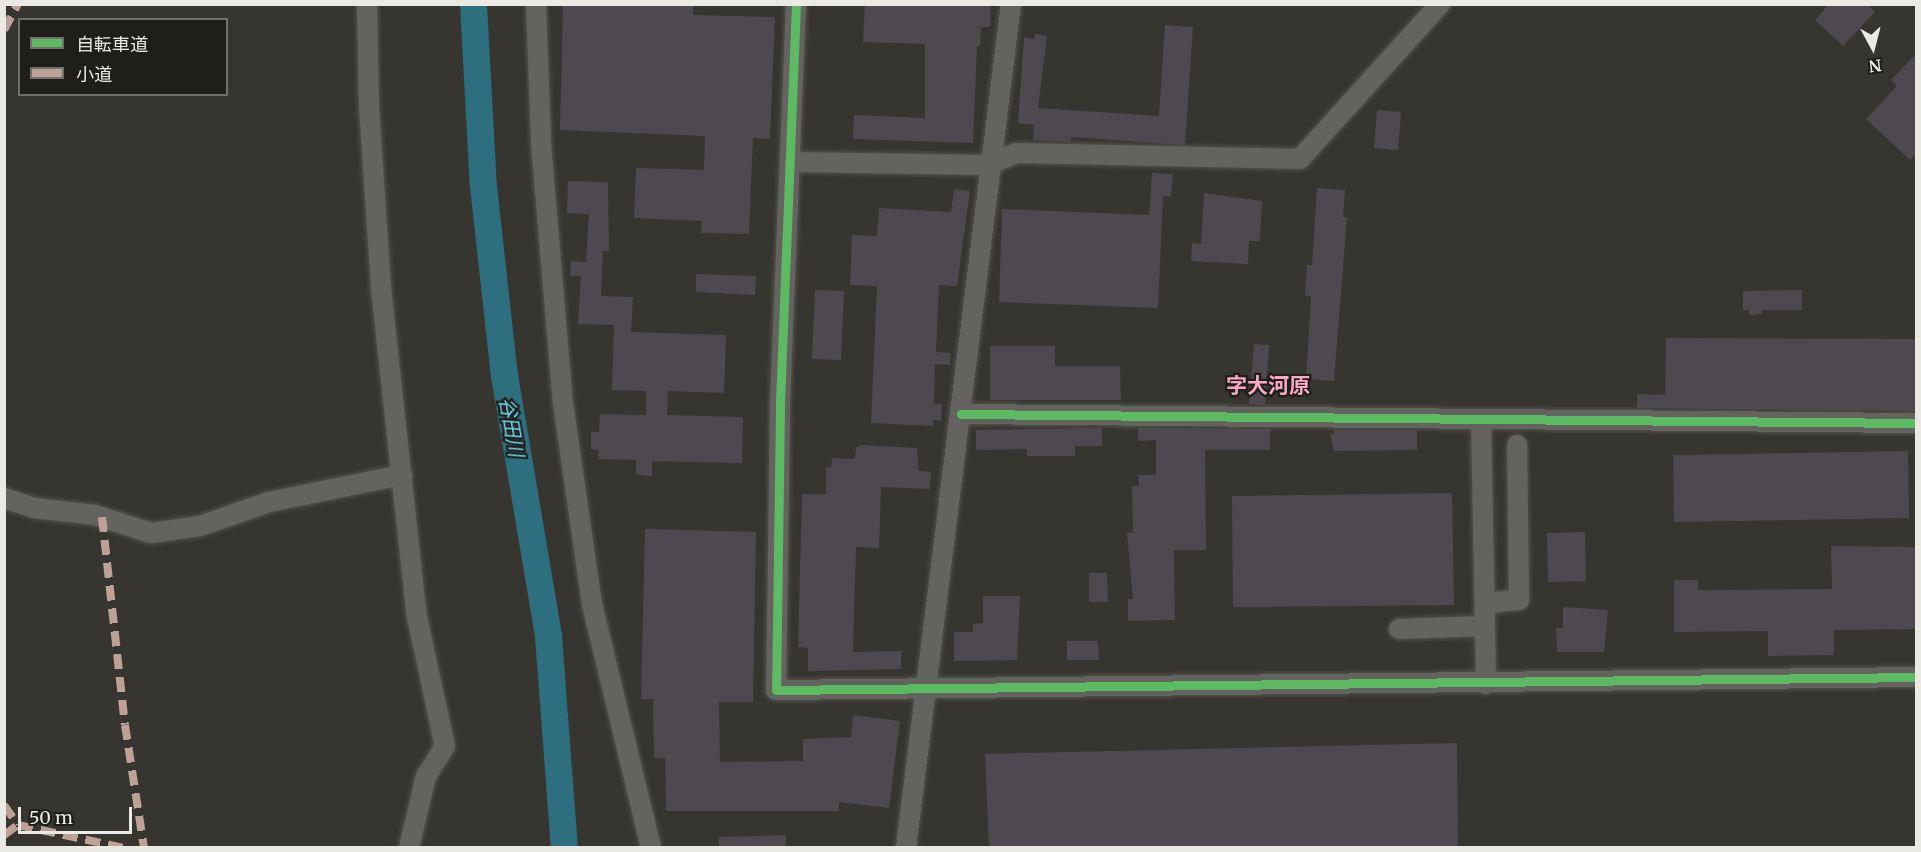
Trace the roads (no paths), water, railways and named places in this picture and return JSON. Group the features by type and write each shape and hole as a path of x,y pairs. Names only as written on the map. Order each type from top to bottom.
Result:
{"street":[{"path":"367,4 369,106 381,288 417,617 445,746 426,776 409,848"},
{"path":"537,4 541,143 563,403 592,604 651,848"},
{"path":"796,4 780,409 776,690 1486,684 1917,677"},
{"path":"906,848 922,690 961,414 988,165 1011,4"},
{"path":"790,162 988,165 1016,153 1300,159 1440,4"},
{"path":"961,414 1917,423"},
{"path":"1481,419 1486,684"},
{"path":"1485,603 1519,600 1517,445"},
{"path":"4,498 34,508 95,515 151,532 200,526 269,502 402,475"},
{"path":"1399,629 1485,626"}],"waterway":[{"name":"谷田川","path":"473,4 483,186 504,375 548,636 564,848"}],"district":[{"name":"字大河原","path":"1268,386"}]}
